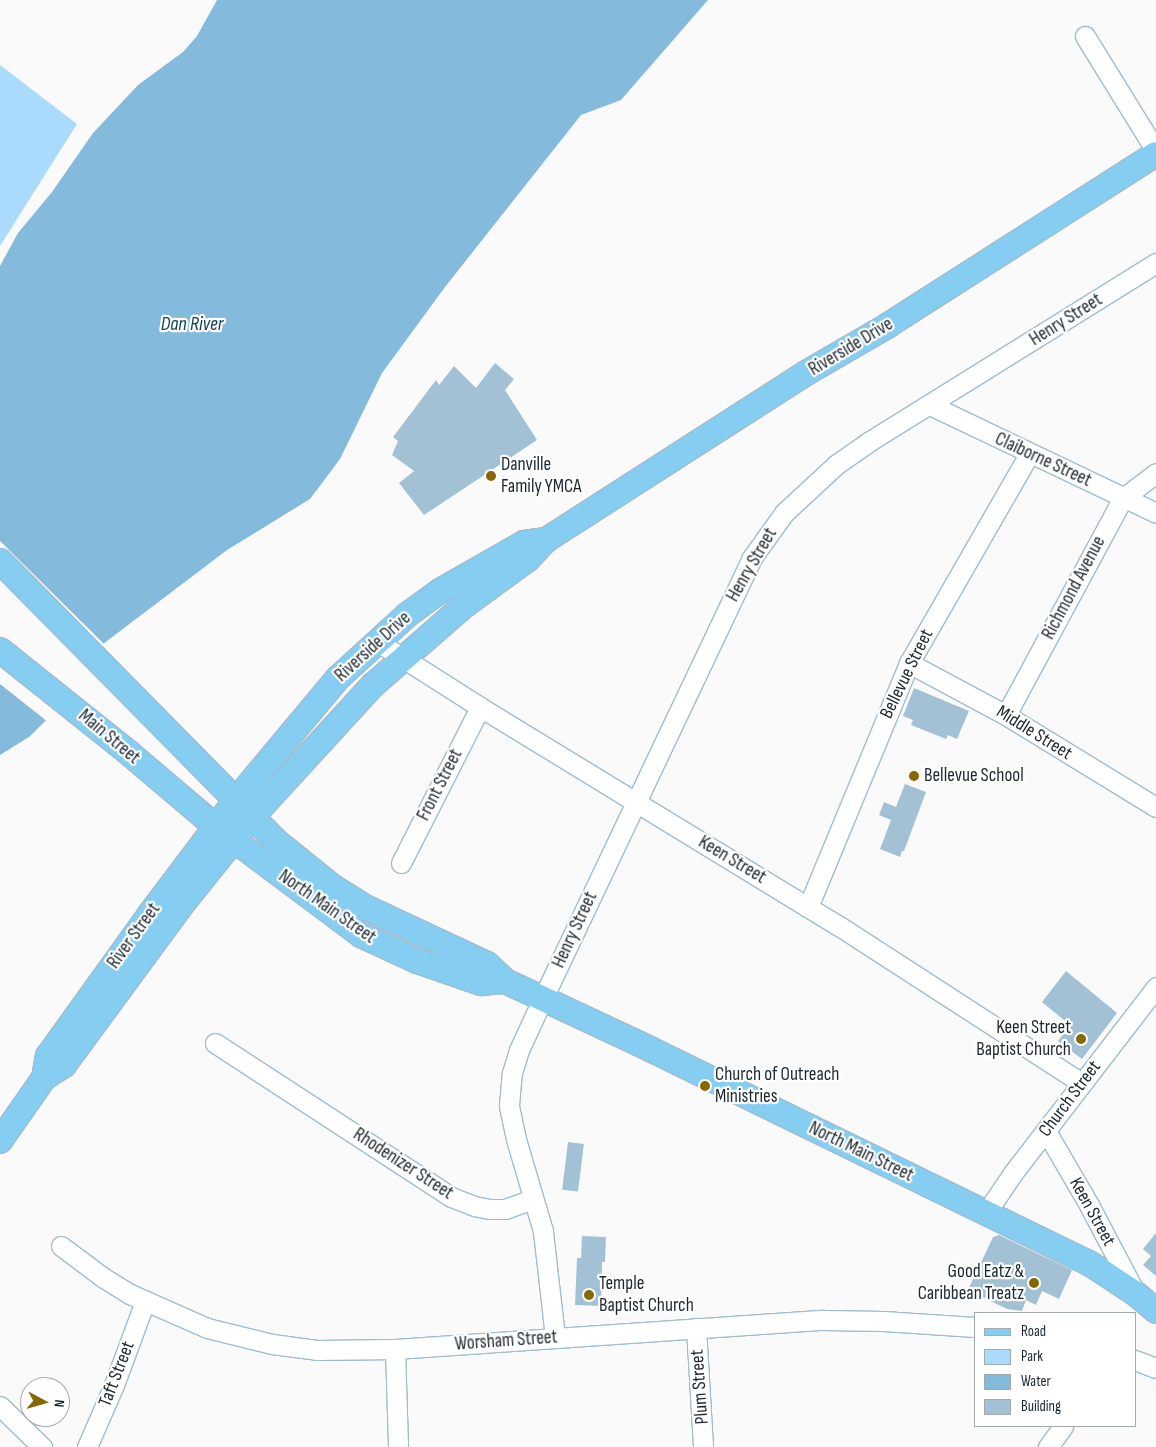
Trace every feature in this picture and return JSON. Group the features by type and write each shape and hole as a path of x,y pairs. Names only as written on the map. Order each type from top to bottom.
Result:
{"main road":[{"name":"Riverside Drive","path":"252,817 372,686 465,605 528,560 546,540 798,378 887,326 1156,153"},
{"name":"Riverside Drive","path":"236,800 338,678 407,615 464,576 524,543 546,540"},
{"path":"0,561 236,800"},
{"name":"Main Street","path":"0,650 122,747 176,795 224,833"},
{"name":"North Main Street","path":"236,800 303,865 333,887 367,908 487,964 505,981 1089,1263 1136,1294 1156,1311"},
{"name":"River Street","path":"0,1141 44,1078 48,1056 224,833 236,800"},
{"name":"River Street","path":"224,833 252,817"},
{"name":"North Main Street","path":"224,833 361,935 417,961 481,983 505,981"}],"street":[{"path":"1086,36 1156,153"},
{"name":"Henry Street","path":"532,1198 509,1105 512,1073 519,1050 740,579 766,535 812,486 837,464 870,441 1156,263"},
{"name":"Claiborne Street","path":"930,405 1029,454 1156,513"},
{"name":"Bellevue Street","path":"808,907 909,662 1029,454"},
{"name":"Richmond Avenue","path":"1006,715 1123,498 1156,473"},
{"name":"Keen Street","path":"378,642 480,707 808,907 1082,1083"},
{"name":"Middle Street","path":"909,662 1006,715 1156,807"},
{"name":"Front Street","path":"401,863 480,707"},
{"name":"Church Street","path":"986,1213 1013,1173 1156,986"},
{"name":"Rhodenizer Street","path":"214,1042 451,1197 489,1209 505,1209 532,1198"},
{"name":"Keen Street","path":"1046,1132 1089,1205 1136,1294"},
{"path":"532,1198 543,1231 554,1338"},
{"name":"Worsham Street","path":"61,1246 104,1278 145,1301 207,1328 272,1344 318,1350 395,1349 823,1320 883,1321 974,1328"},
{"name":"Taft Street","path":"87,1447 114,1385 145,1301"},
{"name":"Plum Street","path":"696,1328 704,1447"},
{"path":"395,1349 398,1447"},
{"path":"1136,1360 1156,1368"},
{"path":"0,1406 42,1447"},
{"path":"1048,1447 1062,1427"}],"green space":[{"path":"0,65 77,124 0,246"}],"water":[{"name":"Dan River","path":"217,0 708,0 621,100 581,115 445,287 382,373 340,459 310,499 227,550 103,644 77,690 29,737 0,755 0,266 18,233 52,192 93,133 138,85 183,52 197,36"}],"pier":[{"path":"0,541 105,645 79,692 48,722 0,684"}],"building":[{"path":"495,363 514,379 505,390 537,440 424,515 399,483 414,471 392,455 398,441 393,437 436,380 439,385 454,366 476,388"},
{"path":"914,688 969,711 957,739 948,735 946,739 911,725 913,720 903,716"},
{"path":"905,784 926,792 900,857 880,849 891,820 879,815 884,802 896,807"},
{"path":"1066,971 1117,1013 1082,1059 1058,1041 1070,1025 1042,1002"},
{"path":"568,1142 584,1144 578,1192 562,1190"},
{"path":"1156,1233 1156,1276 1143,1265 1151,1256 1143,1249"},
{"path":"999,1235 1072,1270 1059,1299 1042,1291 1036,1305 1026,1300 1022,1311 1007,1309 968,1290 993,1237"},
{"path":"582,1236 606,1237 605,1262 602,1262 601,1306 575,1305 577,1258 581,1258"}],"place":[{"name":"Danville Family YMCA","path":"491,476"},
{"name":"Bellevue School","path":"914,776"},
{"name":"Keen Street Baptist Church","path":"1081,1039"},
{"name":"Church of Outreach Ministries","path":"705,1086"},
{"name":"Good Eatz & Caribbean Treatz","path":"1034,1283"},
{"name":"Temple Baptist Church","path":"589,1295"}]}
